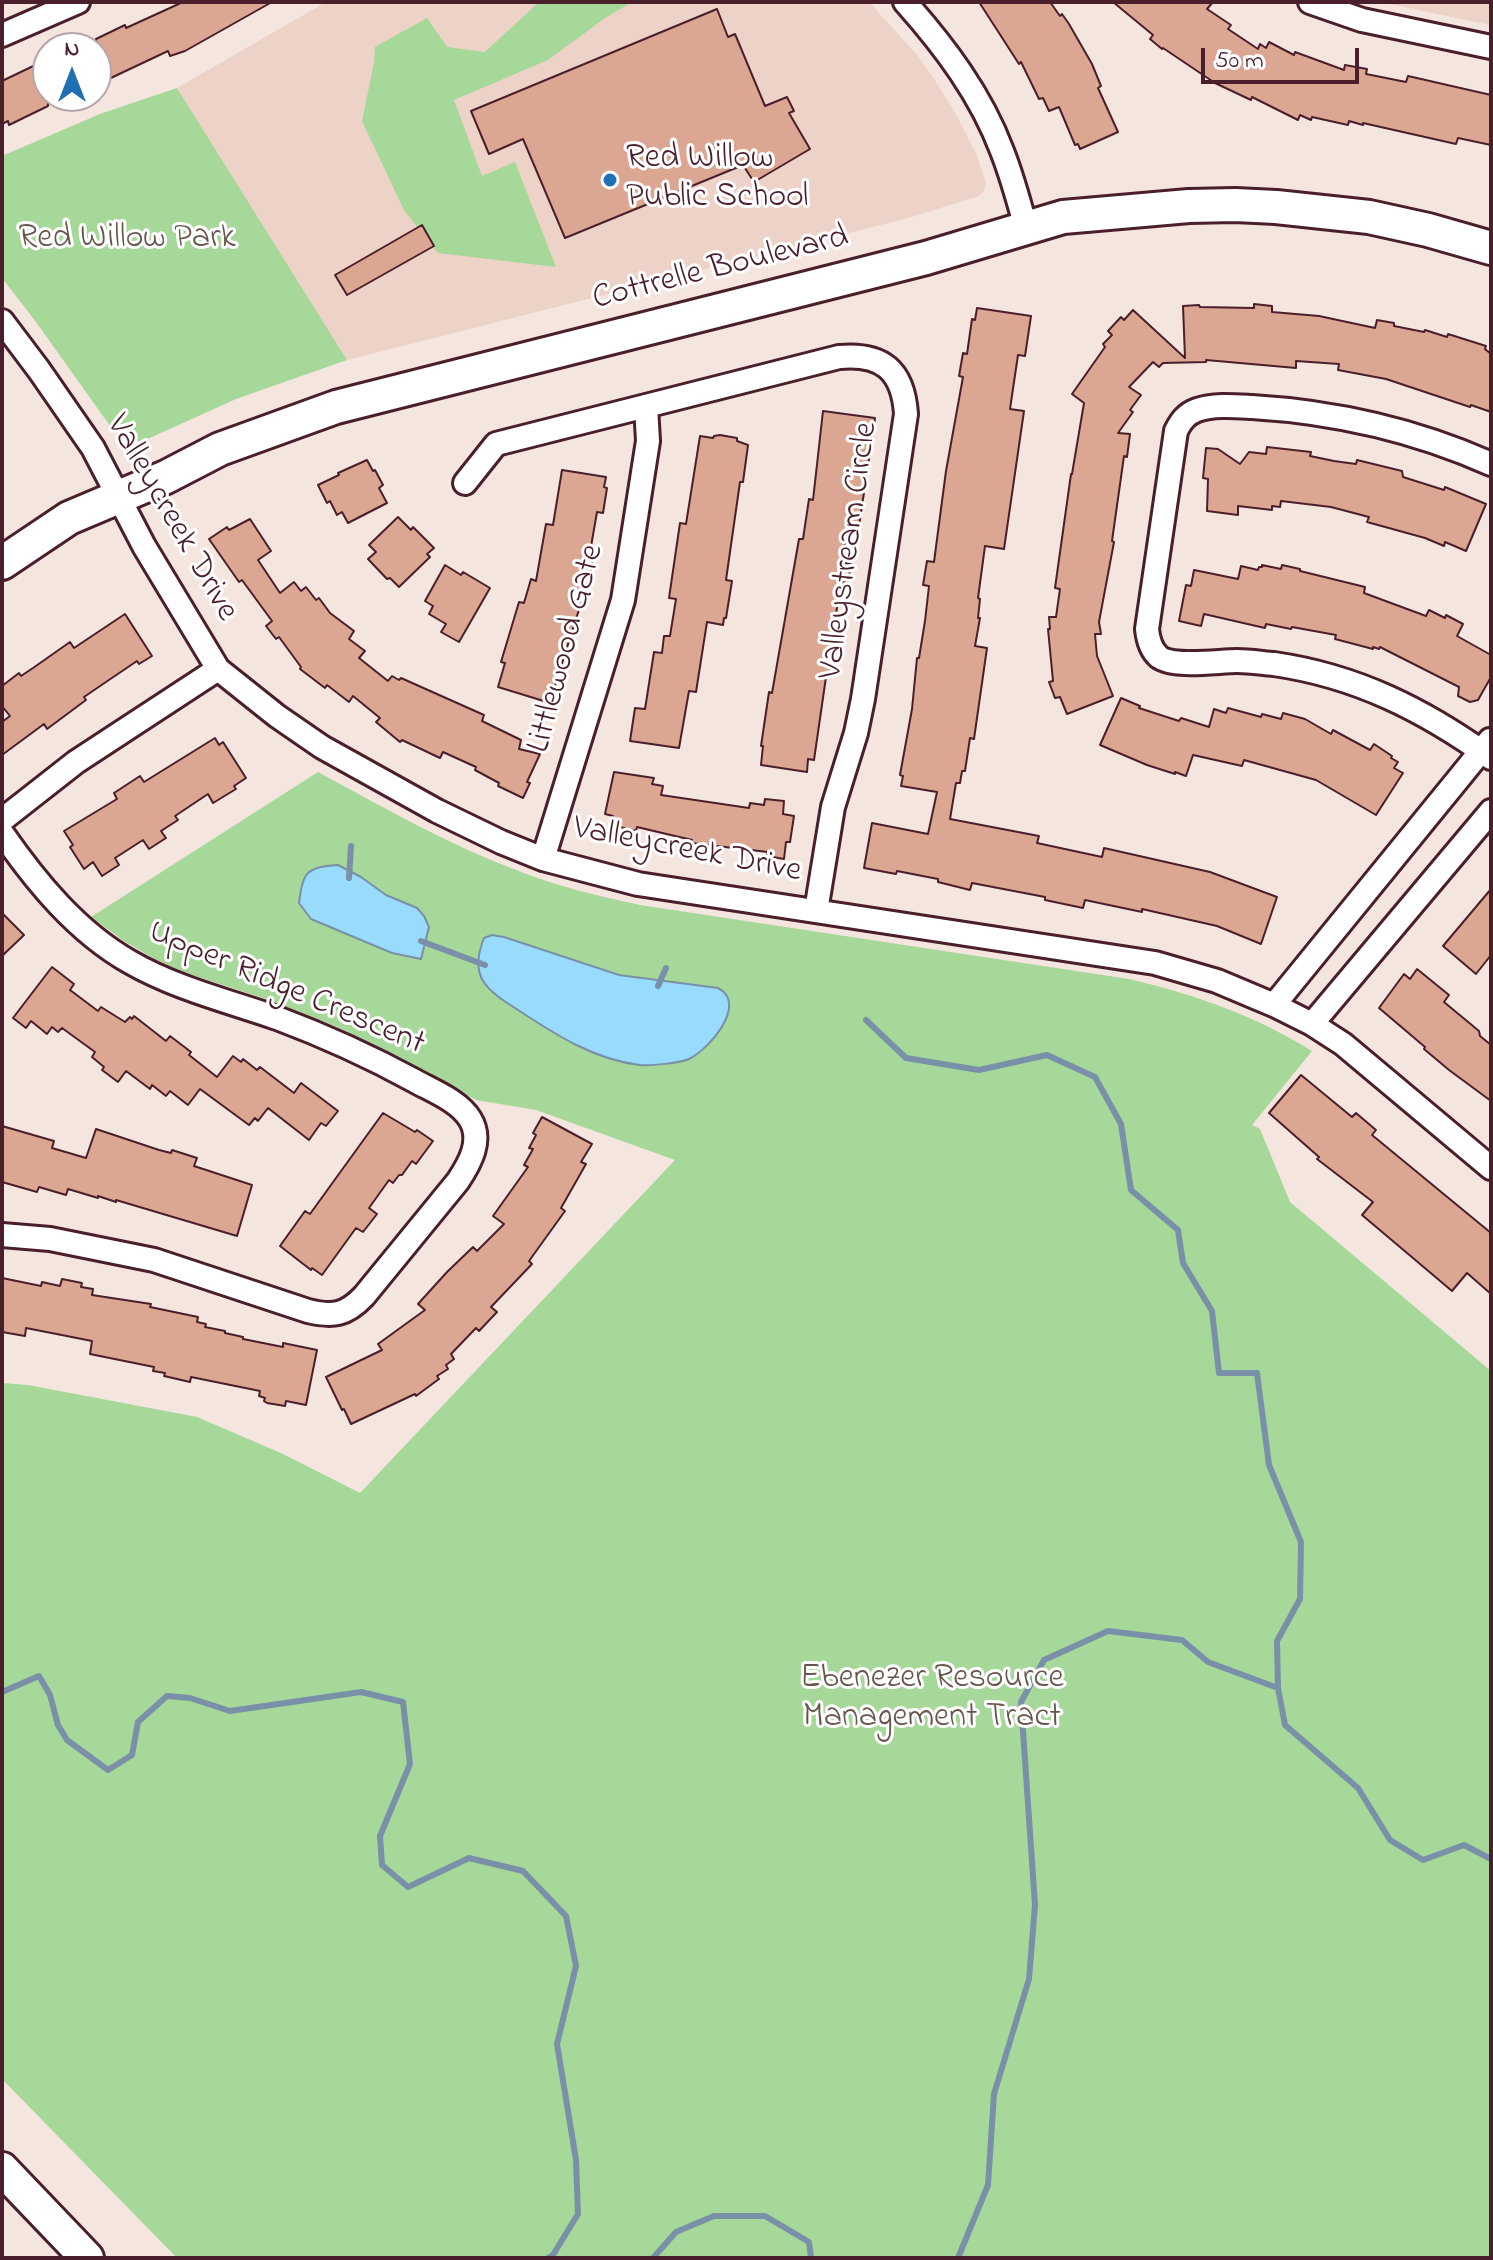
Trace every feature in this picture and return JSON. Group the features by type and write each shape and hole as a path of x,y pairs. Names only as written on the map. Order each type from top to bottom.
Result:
{"main road":[{"name":"Cottrelle Boulevard","path":"2,563 69,518 166,477 220,449 336,407 926,258 1063,217 1189,206 1288,208 1369,217 1491,248"},
{"path":"2,2169 87,2258"}],"street":[{"path":"2,35 78,2"},
{"path":"905,2 955,62 986,114 1002,150 1026,228"},
{"path":"1310,2 1362,20 1491,47"},
{"name":"Valleycreek Drive","path":"5,331 93,448 144,546 218,669 322,747 447,816 543,859 638,884 1155,963 1217,981 1274,1005 1343,1044 1491,1168"},
{"name":"Valleystream Circle","path":"465,483 496,444 839,357 861,355 880,362 893,373 902,390 906,414 863,699 831,818 816,911"},
{"name":"Littlewood Gate","path":"543,859 623,600 648,441 646,406"},
{"path":"1274,1005 1488,749 1406,704 1339,678 1274,664 1240,661 1174,663 1161,658 1153,650 1147,629 1176,431 1181,421 1200,409 1256,407 1332,415 1396,429 1491,464"},
{"path":"2,820 76,762 218,669"},
{"path":"1312,1024 1491,811"},
{"name":"Upper Ridge Crescent","path":"2,833 70,916 130,962 185,987 354,1049 455,1105 470,1119 475,1133 475,1150 458,1181 364,1296 354,1307 341,1313 325,1315 308,1311 154,1260 50,1239 2,1235"}],"shaded area":[{"name":"Red Willow Public School","path":"326,2 869,2 917,55 956,114 977,156 986,183 984,191 979,196 908,218 347,360 177,88"},
{"path":"1380,2 1491,2 1491,24 1490,25"}],"green space":[{"path":"539,2 632,2 548,60 454,100 482,176 515,162 556,267 438,253 404,210 362,121 375,47 427,18 447,47 485,52"},
{"name":"Red Willow Park","path":"177,88 347,360 236,399 143,441 123,437 113,430 2,278 2,156 112,110"},
{"name":"Ebenezer Resource Management Tract","path":"318,772 465,849 531,876 577,890 640,905 1129,979 1224,1008 1269,1027 1312,1051 1252,1125 1260,1129 1290,1202 1491,1371 1491,2258 177,2258 2,2079 2,1383 28,1385 197,1417 283,1454 360,1493 675,1160 536,1110 476,1100 330,1024 155,959 91,917"}],"water":[{"path":"338,865 386,895 417,908 429,927 421,959 392,953 311,919 299,903 305,878 319,867"},
{"path":"492,935 619,975 718,988 726,995 729,1005 727,1015 715,1037 689,1059 645,1065 607,1058 561,1037 489,989 483,982 478,963 484,938"}],"building":[{"path":"183,2 272,2 185,51 170,56 168,51 112,77 110,32 125,25 126,28"},
{"path":"979,2 1050,2 1069,24 1092,64 1101,86 1098,88 1118,132 1080,149 1078,144 1075,145 1059,107 1049,111 1043,98 1039,99 1021,62 1019,64"},
{"path":"1113,2 1213,2 1207,9 1231,25 1228,29 1258,49 1260,44 1266,48 1269,42 1294,55 1295,52 1344,70 1345,65 1367,69 1366,74 1406,82 1408,76 1491,95 1491,145 1458,138 1456,144 1349,121 1348,125 1312,117 1311,120 1300,115 1298,120 1215,83 1162,49 1150,39 1153,35"},
{"path":"717,9 728,37 735,34 765,106 787,97 794,111 789,113 810,149 754,182 743,165 565,238 523,139 489,154 471,111"},
{"path":"32,67 32,112 36,112 9,125 8,121 2,124 2,81"},
{"path":"422,225 434,246 347,295 335,275"},
{"path":"1254,304 1272,306 1272,312 1319,316 1375,328 1377,320 1394,323 1394,326 1447,337 1448,334 1486,346 1485,349 1491,354 1491,412 1386,379 1338,370 1339,364 1296,361 1296,368 1206,360 1163,363 1159,367 1153,362 1129,387 1141,395 1118,433 1130,434 1099,622 1101,634 1095,634 1097,656 1113,696 1067,714 1060,697 1055,698 1049,682 1053,681 1048,629 1049,617 1056,617 1060,589 1055,588 1084,403 1072,394 1112,335 1108,331 1133,310 1185,358 1183,306 1254,308"},
{"path":"977,308 1031,316 1025,356 1018,355 1010,409 1024,411 1004,549 985,546 975,646 987,648 974,739 970,738 965,771 962,771 960,783 956,783 950,819 1039,836 1037,843 1102,857 1104,848 1210,872 1277,897 1261,944 1217,926 1142,909 1142,912 1085,900 1083,908 972,883 970,890 938,882 938,879 864,868 872,823 928,834 937,792 901,786 903,776 900,775 925,621 929,586 923,585 927,561 934,562 963,377 959,376"},
{"path":"823,411 875,418 859,526 848,525 842,562 851,564 848,583 841,582 829,677 826,677 814,760 808,759 807,772 761,765 761,746 799,539 803,539 809,499 813,500"},
{"path":"720,435 737,438 737,441 748,445 726,580 732,581 726,618 723,625 707,622 696,692 689,691 679,748 630,741 635,708 645,709 654,652 662,653 664,636 670,636 676,599 669,598 680,523 686,524 700,436 713,438"},
{"path":"1267,447 1311,452 1310,456 1334,461 1356,464 1357,460 1402,471 1403,477 1444,490 1445,487 1486,504 1466,551 1445,542 1444,546 1367,522 1369,517 1331,507 1281,501 1280,507 1272,506 1272,510 1238,506 1238,515 1207,511 1208,479 1203,478 1206,448 1218,449 1240,464 1249,452 1266,454"},
{"path":"367,460 383,485 379,488 387,503 348,523 342,512 337,515 330,501 327,503 318,485"},
{"path":"562,470 606,477 604,487 607,488 603,513 597,512 589,558 593,558 589,581 547,702 498,687 505,663 501,662 519,602 524,603 531,579 536,581 546,524 553,525"},
{"path":"398,517 434,548 427,554 430,557 399,587 368,559 376,552 369,545"},
{"path":"250,519 271,551 258,560 280,593 294,582 301,591 306,587 330,613 354,631 349,639 365,651 359,658 388,681 392,676 401,678 484,715 482,721 521,740 519,749 540,754 523,798 498,786 499,783 475,770 476,767 443,752 440,758 402,740 400,742 376,722 380,718 353,696 349,702 300,669 279,637 276,639 266,626 272,621 242,580 239,582 209,539 227,527 229,530"},
{"path":"445,565 490,588 459,642 441,632 446,624 429,614 433,606 425,601"},
{"path":"1262,565 1281,569 1282,565 1365,587 1364,593 1426,616 1429,610 1445,618 1446,615 1463,624 1457,636 1491,655 1491,677 1478,700 1470,702 1458,696 1459,687 1380,647 1373,649 1335,639 1336,635 1266,624 1265,628 1204,614 1201,626 1179,621 1186,585 1191,586 1194,570 1238,579 1241,566 1258,570"},
{"path":"125,614 152,656 139,664 137,661 84,697 86,700 47,729 44,724 2,755 2,722 10,716 2,706 2,686 70,642 74,648"},
{"path":"1121,698 1139,708 1209,727 1214,709 1226,713 1228,708 1281,719 1283,713 1305,719 1331,734 1333,730 1370,750 1374,744 1398,762 1394,768 1403,773 1376,815 1316,780 1244,760 1242,766 1193,755 1186,776 1175,774 1100,745"},
{"path":"215,738 219,745 223,742 246,778 234,786 236,789 213,803 208,794 175,816 178,820 161,831 166,838 149,849 143,840 115,858 119,865 102,876 93,862 84,869 64,831 117,799 114,793 140,776 144,782"},
{"path":"614,772 654,778 652,784 663,786 661,795 749,808 750,803 764,805 765,799 784,801 783,814 794,816 784,859 767,856 768,852 691,843 692,840 637,827 636,831 611,825 613,816 605,814"},
{"path":"1491,889 1491,955 1476,974 1443,946"},
{"path":"2,913 24,935 2,956"},
{"path":"52,967 74,984 70,990 98,1011 101,1007 125,1022 134,1016 166,1041 170,1036 217,1077 233,1056 241,1062 243,1059 257,1070 260,1067 294,1093 301,1083 338,1111 326,1126 321,1123 309,1140 268,1108 258,1121 255,1118 249,1125 200,1089 188,1105 170,1091 166,1096 152,1085 150,1089 126,1071 118,1082 102,1070 104,1067 92,1057 95,1052 62,1028 58,1032 52,1027 47,1034 31,1021 26,1028 13,1018"},
{"path":"1417,969 1449,995 1444,1002 1491,1045 1491,1101 1449,1070 1379,1008 1404,974 1410,979"},
{"path":"1301,1075 1352,1117 1356,1113 1376,1130 1372,1135 1491,1233 1491,1294 1467,1273 1452,1291 1362,1215 1373,1202 1317,1159 1319,1157 1269,1113"},
{"path":"383,1113 433,1141 416,1164 412,1161 393,1183 389,1180 369,1208 377,1214 363,1232 356,1228 322,1275 280,1246 305,1211 310,1214"},
{"path":"542,1117 592,1144 581,1162 586,1164 561,1208 565,1211 529,1261 532,1264 491,1307 497,1312 451,1354 454,1359 446,1365 448,1369 437,1376 439,1379 416,1396 351,1424 326,1377 382,1350 378,1344 425,1310 418,1304 447,1272 473,1247 477,1251 504,1224 493,1216 528,1167 524,1165 533,1149 529,1148 536,1135 533,1133"},
{"path":"2,1126 54,1141 52,1148 86,1158 96,1129 159,1150 171,1153 172,1150 197,1158 194,1166 252,1185 237,1236 116,1200 68,1189 66,1195 39,1187 37,1192 2,1182"},
{"path":"2,1278 41,1286 42,1282 60,1286 62,1279 82,1283 81,1287 93,1289 92,1295 151,1304 150,1307 198,1317 197,1322 206,1324 205,1327 243,1339 317,1350 306,1405 286,1401 285,1406 267,1403 265,1398 259,1396 260,1391 191,1377 190,1382 164,1376 165,1373 153,1371 154,1367 90,1354 92,1341 26,1328 25,1336 2,1332"}],"waterway":[{"path":"349,878 351,846"},
{"path":"421,941 485,965"},
{"path":"658,986 666,968"},
{"path":"866,1020 906,1058 979,1070 1047,1055 1095,1077 1121,1124 1131,1190 1178,1230 1183,1263 1212,1311 1219,1373 1257,1373 1269,1465 1301,1542 1300,1599 1277,1641 1278,1688 1285,1725 1358,1788 1390,1840 1423,1860 1464,1845 1491,1859"},
{"path":"958,2258 988,2185 994,2094 1029,1979 1035,1905 1021,1702 1044,1660 1108,1631 1182,1640 1208,1662 1278,1688"},
{"path":"2,1692 39,1676 50,1695 58,1725 67,1740 108,1770 132,1755 138,1722 167,1696 190,1698 230,1711 361,1692 403,1702 410,1764 380,1836 382,1865 408,1887 469,1858 523,1871 566,1916 576,1966 557,2044 576,2160 578,2214 553,2255 548,2258"},
{"path":"653,2258 676,2232 714,2216 765,2216 809,2242 811,2258"}],"place":[{"name":"Red Willow Public School","path":"610,180"}]}
